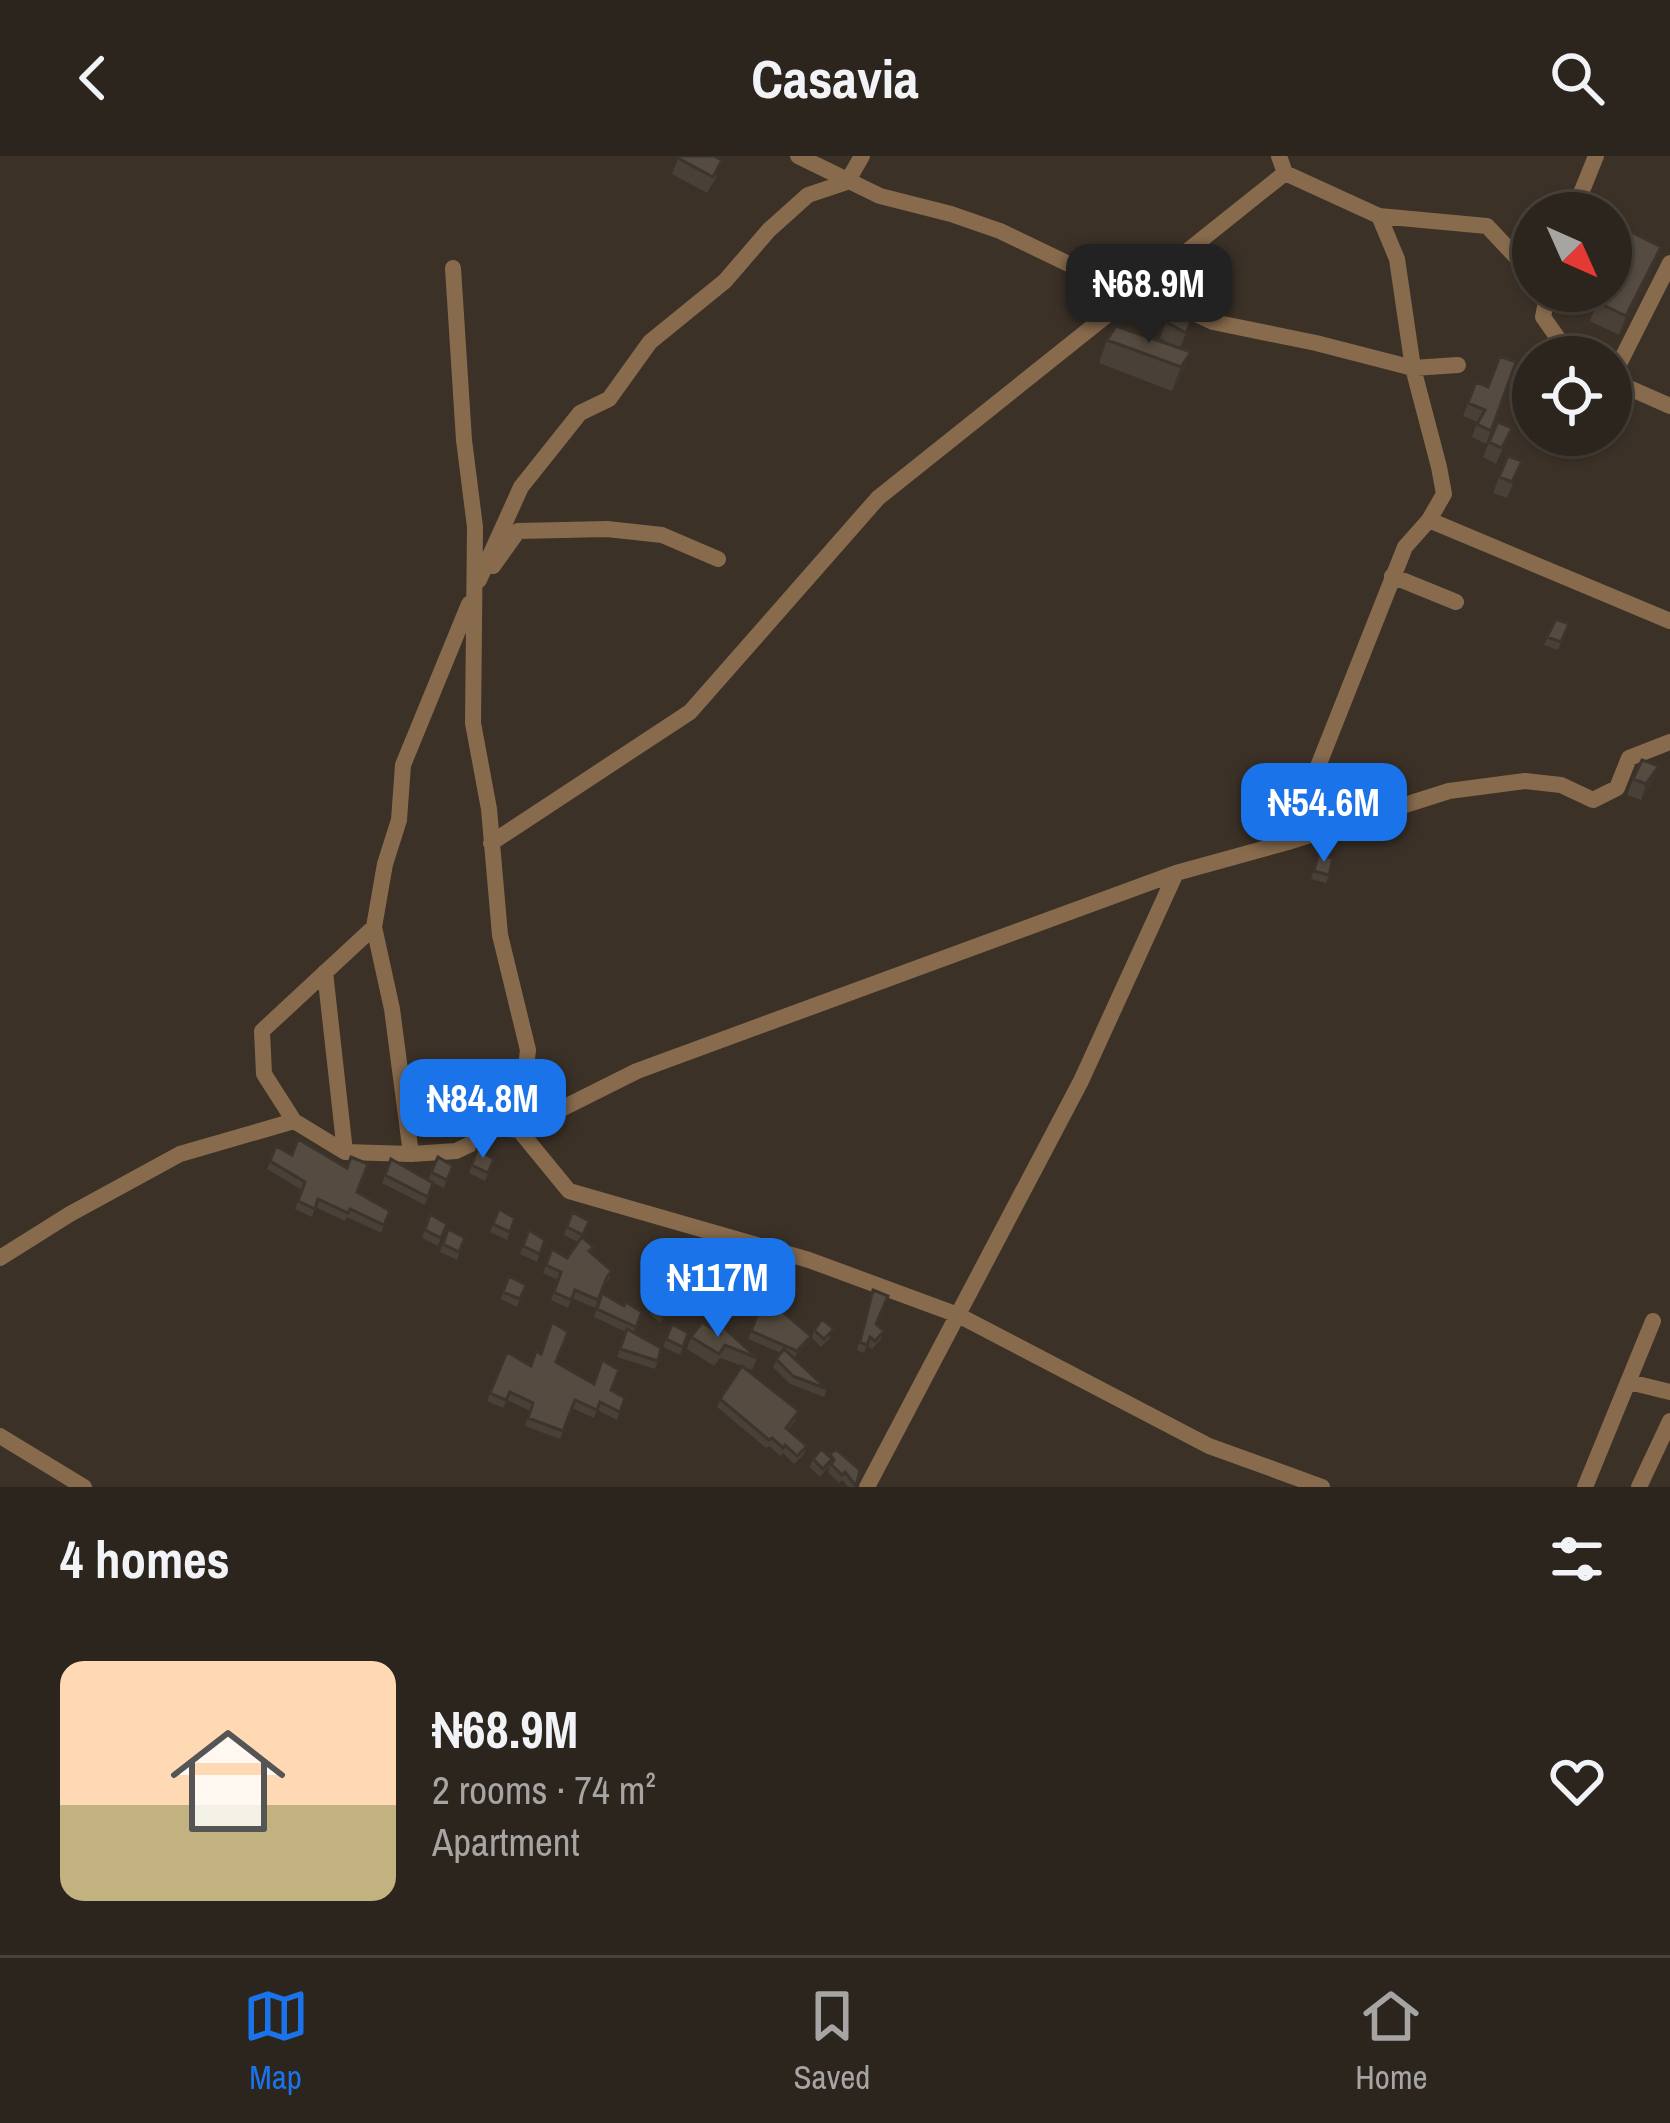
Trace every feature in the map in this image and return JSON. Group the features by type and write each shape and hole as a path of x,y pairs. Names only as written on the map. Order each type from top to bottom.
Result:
{"street":[{"path":"798,156 880,196 1000,231 1075,267 1141,288 1213,322 1413,368 1458,365"},
{"path":"411,1154 392,1010 374,927 385,864 399,820 403,765 520,487 580,413 608,399 650,342 725,281 769,230 808,195 847,182 862,156"},
{"path":"1581,192 1596,156"},
{"path":"491,843 690,712 878,499 1141,288 1282,164 1379,216 1487,226 1512,253"},
{"path":"1288,842 1405,547 1444,494 1413,368 1397,259 1379,216"},
{"path":"1632,338 1670,263"},
{"path":"453,268 475,527 473,723 489,809 500,935 528,1050 519,1130 569,1191 808,1260 958,1315 1209,1446 1291,1483 1322,1487"},
{"path":"1632,389 1670,406"},
{"path":"1429,520 1670,621"},
{"path":"475,590 518,531 608,529 662,536 718,559"},
{"path":"1392,576 1456,602"},
{"path":"374,927 262,1031 264,1074 294,1120 345,1152 456,1151 475,1142 490,1127 519,1130 637,1071 1176,873 1449,791 1526,781 1561,785 1593,800 1617,788 1629,758 1670,742"},
{"path":"867,1487 1081,1081 1176,873"},
{"path":"325,972 345,1152"},
{"path":"0,1258 180,1154 294,1120"},
{"path":"1585,1487 1653,1321"},
{"path":"1629,1382 1670,1392"},
{"path":"1639,1487 1670,1420"},
{"path":"0,1436 84,1487"}],"building":[{"path":"679,156 714,156 722,160 713,177"},
{"path":"1632,232 1661,247 1632,304"},
{"path":"1178,301 1196,309 1186,333 1166,322"},
{"path":"1116,326 1191,352 1181,367 1107,340"},
{"path":"1500,356 1512,360 1491,431 1477,424 1485,410 1468,403 1476,382 1488,387"},
{"path":"1498,422 1512,428 1502,448 1489,442"},
{"path":"1508,456 1522,461 1512,482 1499,477"},
{"path":"1556,619 1569,624 1561,642 1547,637"},
{"path":"1642,760 1659,766 1646,784 1633,779"},
{"path":"1318,855 1333,858 1329,875 1314,871"},
{"path":"441,1106 457,1115 452,1129 435,1121"},
{"path":"298,1139 347,1168 351,1157 368,1164 357,1192 390,1211 384,1225 318,1199 315,1209 298,1201 305,1182 270,1161 276,1146 292,1155"},
{"path":"477,1149 494,1159 488,1173 472,1165"},
{"path":"438,1157 453,1166 447,1180 431,1172"},
{"path":"391,1159 433,1183 428,1197 385,1175"},
{"path":"499,1209 515,1218 510,1232 493,1224"},
{"path":"572,1212 589,1221 583,1235 567,1227"},
{"path":"430,1214 447,1224 441,1238 425,1230"},
{"path":"448,1229 465,1238 459,1252 443,1244"},
{"path":"529,1230 545,1240 540,1254 523,1246"},
{"path":"582,1237 594,1247 589,1251 612,1271 598,1300 575,1290 571,1300 554,1292 561,1272 546,1265 552,1249 567,1258"},
{"path":"715,1241 726,1251 716,1262 707,1252"},
{"path":"681,1255 692,1265 683,1275 695,1286 663,1315 653,1306 664,1291 644,1282 650,1267 665,1275"},
{"path":"779,1264 790,1275 778,1288 791,1299 781,1310 811,1336 797,1351 751,1331 761,1306 748,1294 756,1283 762,1288"},
{"path":"509,1276 526,1285 520,1299 503,1292"},
{"path":"873,1290 888,1296 876,1324 884,1331 875,1341 870,1337 867,1345 860,1342"},
{"path":"602,1293 642,1312 636,1327 597,1309"},
{"path":"822,1319 834,1329 824,1339 814,1330"},
{"path":"552,1322 568,1332 556,1362 594,1384 602,1360 619,1370 611,1390 625,1398 620,1412 600,1402 597,1410 575,1400 563,1431 528,1418 533,1403 510,1392 506,1400 490,1393 507,1352 531,1366 536,1351 541,1354"},
{"path":"702,1322 720,1334 723,1327 757,1358 725,1345 719,1354 691,1337"},
{"path":"672,1324 688,1333 683,1347 666,1339"},
{"path":"627,1329 661,1348 658,1361 620,1349"},
{"path":"784,1349 827,1389 793,1376 776,1359"},
{"path":"742,1366 799,1411 786,1428 807,1446 797,1456 769,1440 720,1399"},
{"path":"821,1449 832,1459 823,1469 813,1459"},
{"path":"836,1449 860,1470 856,1486 831,1464 830,1454"}]}
